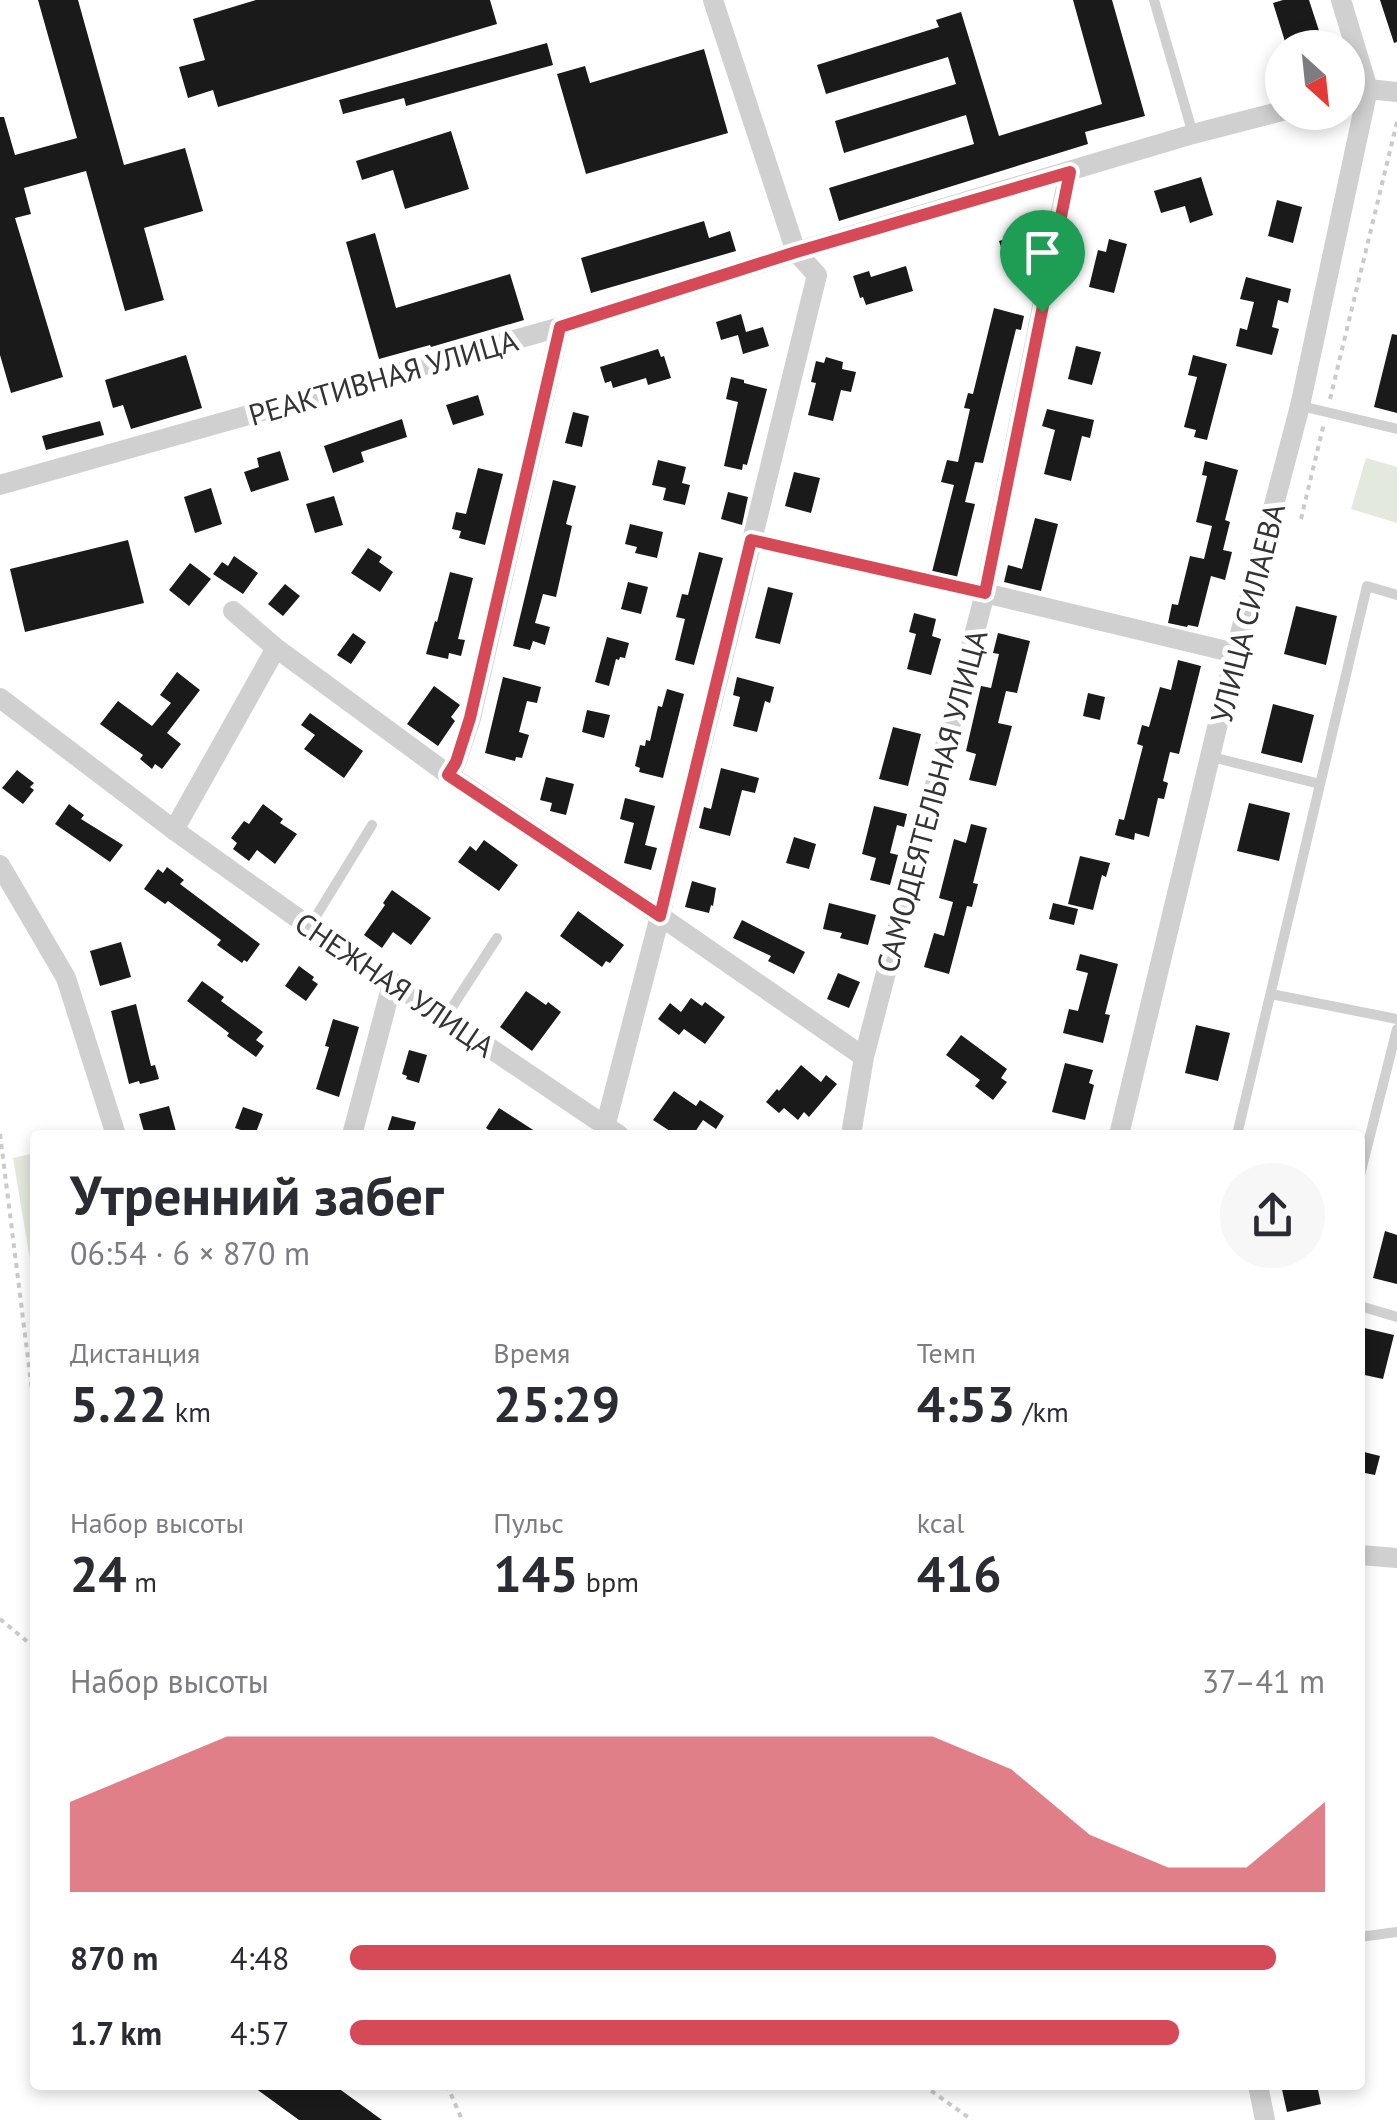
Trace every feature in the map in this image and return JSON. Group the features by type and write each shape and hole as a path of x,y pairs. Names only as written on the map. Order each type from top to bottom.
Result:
{"street":[{"path":"609,1130 817,275 796,252 713,0"},
{"path":"1341,0 1347,30"},
{"path":"1365,91 1397,92"},
{"name":"РЕАКТИВНАЯ УЛИЦА","path":"0,486 560,327 796,252 1265,115"},
{"name":"УЛИЦА СИЛАЕВА","path":"1121,1130 1235,653 1300,406 1351,130"},
{"name":"САМОДЕЯТЕЛЬНАЯ УЛИЦА","path":"852,1130 864,1057 985,593 1070,172"},
{"path":"448,775 470,718 560,327"},
{"path":"985,593 1235,653"},
{"path":"232,611 448,775 864,1057"},
{"path":"174,830 276,648"},
{"name":"СНЕЖНАЯ УЛИЦА","path":"0,698 310,927 606,1130"},
{"path":"0,865 66,978 114,1130"},
{"path":"353,1130 392,984"},
{"path":"1365,1555 1397,1558"},
{"path":"1259,2090 1265,2120"}],"lane":[{"path":"1154,0 1193,134"},
{"path":"1300,406 1397,429"},
{"path":"751,540 985,593"},
{"path":"1238,1130 1367,586 1397,595"},
{"path":"1212,757 1320,784"},
{"path":"310,927 372,825"},
{"path":"445,1019 497,938"},
{"path":"1270,994 1397,1019"},
{"path":"1365,1155 1397,1029"},
{"path":"1365,1307 1397,1317"},
{"path":"1365,1936 1397,1932"}],"path":[{"path":"1300,519 1397,122"},
{"path":"0,1134 30,1376"},
{"path":"0,1619 30,1644"},
{"path":"450,2090 462,2120"},
{"path":"930,2090 972,2120"}],"shaded area":[{"path":"1366,458 1397,467 1397,523 1351,509"},
{"path":"30,1154 30,1259 13,1158"}],"building":[{"path":"38,0 78,0 124,165 185,148 203,211 144,228 164,300 125,311 86,171 24,188 31,214 15,218 63,377 11,393 0,355 0,117 4,117 15,155 77,138"},
{"path":"256,0 490,0 497,24 218,107 213,90 188,98 179,67 205,60 193,19"},
{"path":"1073,0 1112,0 1145,116 1085,132 1088,144 839,221 829,188 974,144 966,115 844,153 835,121 956,84 948,57 826,94 817,65 939,27 936,20 961,12 999,136 1102,104"},
{"path":"1309,0 1319,30 1281,30 1273,3"},
{"path":"1380,0 1397,0 1397,42 1394,43"},
{"path":"547,43 553,65 406,106 404,98 343,114 339,100"},
{"path":"704,49 728,133 586,174 557,74 585,66 590,83"},
{"path":"451,131 469,189 405,209 393,170 362,180 356,161"},
{"path":"1201,177 1213,215 1190,223 1185,206 1161,213 1154,191"},
{"path":"1277,200 1302,207 1293,243 1268,236"},
{"path":"704,221 709,238 730,231 736,251 591,293 581,258"},
{"path":"375,233 396,308 510,274 524,320 379,359 346,242"},
{"path":"1026,233 1032,253 1006,262 999,241"},
{"path":"1109,239 1127,244 1114,293 1089,287 1098,250 1106,252"},
{"path":"906,266 913,291 866,305 860,298 853,276 869,271 871,277"},
{"path":"1246,277 1291,289 1288,303 1278,300 1272,327 1279,329 1272,355 1236,346 1240,328 1247,330 1254,302 1240,299"},
{"path":"994,308 1024,316 1021,330 1016,329 983,463 975,462 965,502 975,504 957,577 932,572 954,485 941,482 947,460 958,462 970,409 964,408 968,393 973,394"},
{"path":"741,314 746,332 763,327 769,346 743,354 738,335 721,340 716,322"},
{"path":"1392,334 1397,335 1397,413 1374,407"},
{"path":"1076,346 1101,352 1092,385 1068,379"},
{"path":"658,349 671,378 648,385 646,378 613,388 611,381 605,383 600,367"},
{"path":"186,355 202,408 131,429 123,405 113,408 105,380"},
{"path":"1193,355 1227,364 1207,440 1194,437 1196,430 1184,427 1197,377 1188,375"},
{"path":"826,357 843,362 842,369 856,372 851,392 841,390 833,421 808,415 816,383 811,382 816,361 824,363"},
{"path":"731,377 767,389 747,465 743,464 742,470 724,466 738,402 726,399"},
{"path":"478,395 484,415 453,425 446,405"},
{"path":"1047,409 1094,420 1090,438 1082,436 1071,481 1044,474 1055,430 1042,426"},
{"path":"573,412 589,416 582,447 565,443"},
{"path":"402,419 407,437 361,452 364,462 333,473 324,446"},
{"path":"100,421 104,435 46,450 42,436"},
{"path":"280,451 289,480 251,492 244,472 259,467 257,458"},
{"path":"658,460 686,467 682,483 690,485 685,505 663,500 666,488 652,485"},
{"path":"1205,461 1238,470 1225,520 1230,522 1223,550 1232,552 1225,580 1211,576 1198,627 1187,627 1168,623 1172,604 1178,605 1190,556 1204,559 1212,526 1196,522 1207,476 1202,475"},
{"path":"478,468 503,474 485,545 459,538 461,531 452,529 456,512 466,514"},
{"path":"794,472 820,478 811,513 785,506"},
{"path":"553,480 576,486 566,524 572,526 556,597 543,594 535,623 550,627 545,645 533,641 530,650 513,646"},
{"path":"211,488 222,524 195,533 184,497"},
{"path":"728,492 748,497 742,525 721,519"},
{"path":"334,496 343,525 315,533 306,504"},
{"path":"1035,518 1058,524 1041,591 1004,582 1008,565 1022,569"},
{"path":"630,524 663,532 657,558 635,553 637,547 625,544"},
{"path":"128,540 144,603 25,632 10,569"},
{"path":"368,548 382,557 379,562 393,572 380,592 351,573"},
{"path":"699,552 723,558 694,665 675,660 685,619 676,617 682,594 688,595"},
{"path":"234,556 258,573 243,594 213,574 222,562 228,566"},
{"path":"190,563 211,579 189,606 169,590"},
{"path":"450,572 473,578 458,639 465,640 461,656 449,653 448,659 426,654"},
{"path":"628,582 648,587 641,614 621,609"},
{"path":"285,584 300,596 283,616 268,604"},
{"path":"768,587 793,593 780,644 755,638"},
{"path":"1296,606 1337,616 1326,665 1284,654"},
{"path":"914,613 936,619 932,636 941,639 931,675 907,669 916,634 909,632"},
{"path":"353,633 366,642 351,664 337,655"},
{"path":"998,633 1030,641 1017,693 1006,691 998,723 1012,726 996,786 969,780 976,754 966,751 981,686 991,688 999,654 993,653"},
{"path":"607,637 629,643 625,658 616,659 609,686 595,682"},
{"path":"1178,660 1201,666 1179,754 1170,752 1163,781 1168,783 1164,799 1158,798 1149,837 1135,833 1134,840 1115,835 1119,819 1124,820 1143,746 1137,744 1142,725 1149,727 1160,687 1171,690"},
{"path":"177,672 200,690 167,733 181,744 162,769 155,764 152,769 140,759 143,755 100,724 118,701 152,726 171,703 160,695"},
{"path":"503,677 541,687 537,703 527,701 519,732 529,735 522,758 516,757 515,761 485,753"},
{"path":"737,677 774,687 770,703 765,701 757,732 733,726 740,697 733,695"},
{"path":"434,686 460,705 451,717 455,721 438,746 407,724"},
{"path":"667,689 684,694 663,778 639,772 640,768 635,766 640,745 650,741 658,706 662,707"},
{"path":"1088,693 1105,697 1100,720 1083,716"},
{"path":"1273,704 1314,715 1302,763 1261,753"},
{"path":"587,710 610,715 604,738 582,732"},
{"path":"310,713 363,751 344,778 304,749 315,735 301,725"},
{"path":"893,727 921,734 908,786 879,779"},
{"path":"721,768 759,778 755,793 742,790 730,836 699,828 704,807 711,809"},
{"path":"17,770 34,783 30,787 34,790 23,804 2,788"},
{"path":"546,777 574,784 566,815 550,811 552,803 540,800"},
{"path":"625,798 655,806 645,845 657,848 651,870 624,863 634,823 620,819"},
{"path":"1249,803 1290,813 1279,861 1237,851"},
{"path":"69,804 84,815 81,819 123,845 110,862 55,824"},
{"path":"263,804 297,834 275,864 257,850 249,861 233,849 237,843 231,838 244,821 249,824"},
{"path":"874,806 907,814 904,827 897,825 890,853 898,855 890,885 870,880 876,858 862,854"},
{"path":"971,824 987,828 973,883 978,884 972,907 967,906 949,974 924,967 934,933 944,936 953,902 939,898 954,839 966,843"},
{"path":"794,837 816,844 809,869 786,863"},
{"path":"484,840 518,865 499,891 458,862 470,846 476,851"},
{"path":"1080,856 1110,863 1106,877 1102,875 1093,910 1068,904"},
{"path":"167,867 184,880 180,884 260,944 247,962 242,963 217,945 221,940 168,901 165,904 144,889 158,869 163,873"},
{"path":"692,881 716,888 709,913 685,907"},
{"path":"392,890 431,918 411,945 393,932 382,948 364,935"},
{"path":"829,903 876,915 868,945 823,929"},
{"path":"1053,903 1078,909 1074,925 1049,919"},
{"path":"578,911 624,945 610,963 606,961 602,967 560,936"},
{"path":"742,920 805,952 794,974 768,961 771,956 733,938"},
{"path":"121,942 131,977 100,986 90,951"},
{"path":"1080,954 1118,964 1105,1014 1110,1015 1103,1043 1063,1033 1069,1009 1078,1011 1088,973 1076,970"},
{"path":"299,966 318,984 306,1001 285,986"},
{"path":"838,973 860,982 849,1008 827,999"},
{"path":"202,981 224,997 221,1001 263,1032 256,1040 264,1046 256,1057 187,1001"},
{"path":"526,991 561,1012 532,1051 500,1027"},
{"path":"691,998 702,1006 705,1002 725,1017 705,1044 684,1029 679,1035 658,1019 670,1003 681,1012"},
{"path":"136,1004 151,1066 155,1065 159,1079 129,1084 111,1011"},
{"path":"333,1019 359,1027 339,1097 316,1089"},
{"path":"1196,1025 1230,1033 1218,1081 1185,1073"},
{"path":"961,1035 1007,1069 1001,1078 1007,1082 993,1100 975,1086 980,1080 946,1055"},
{"path":"409,1050 427,1055 419,1083 402,1074"},
{"path":"1065,1063 1093,1070 1089,1083 1094,1085 1085,1120 1052,1112"},
{"path":"801,1065 821,1082 826,1075 837,1084 809,1117 804,1112 798,1120 784,1108 779,1113 766,1102"},
{"path":"674,1091 696,1106 700,1100 724,1116 716,1129 703,1120 696,1130 668,1130 653,1120"},
{"path":"169,1106 176,1130 144,1130 139,1114"},
{"path":"243,1107 263,1114 257,1130 235,1128"},
{"path":"499,1108 533,1130 489,1130 486,1128"},
{"path":"392,1116 416,1122 414,1130 388,1130"},
{"path":"1385,1231 1397,1235 1397,1284 1373,1278"},
{"path":"1365,1328 1394,1335 1383,1379 1365,1375"},
{"path":"1365,1452 1380,1456 1375,1475 1365,1473"},
{"path":"258,2090 341,2090 382,2120 299,2120"},
{"path":"1282,2090 1318,2090 1321,2104 1287,2112"}],"route":[{"path":"1070,172 1042,312 985,593 751,540 660,916 448,775 470,718 560,327 796,252 1070,172"}]}
